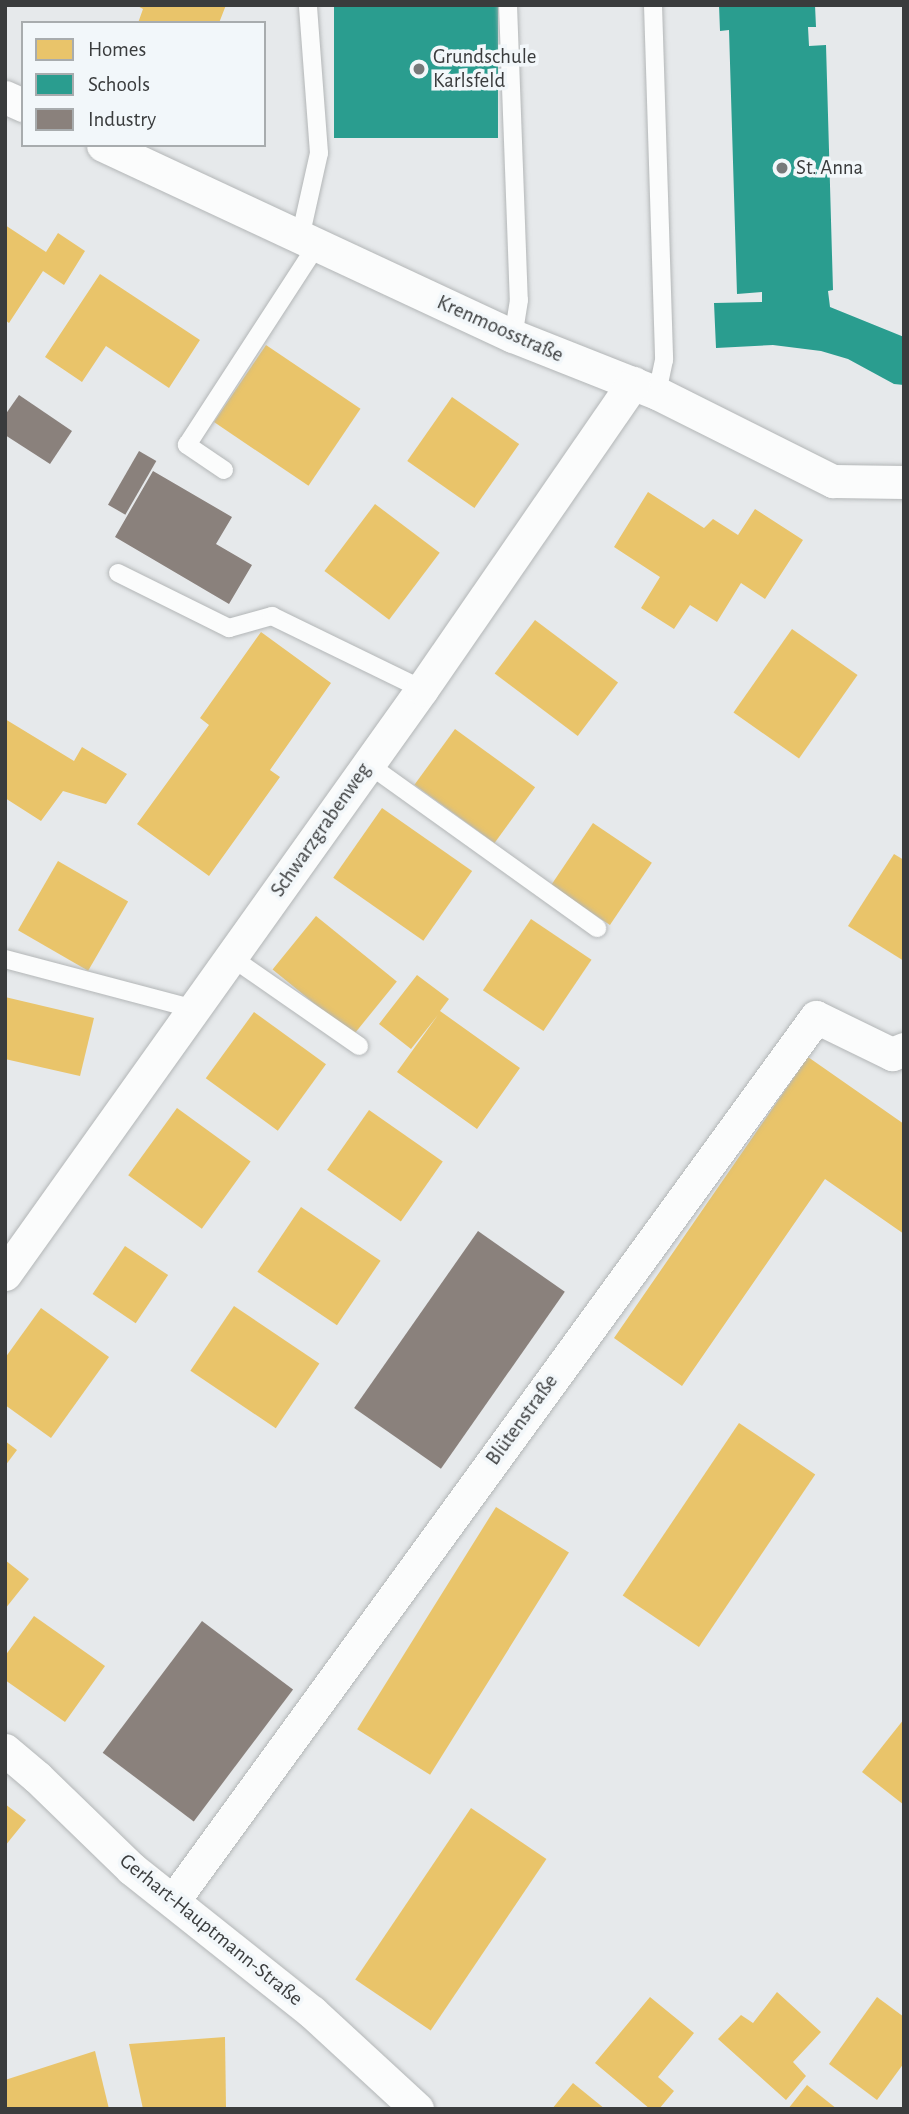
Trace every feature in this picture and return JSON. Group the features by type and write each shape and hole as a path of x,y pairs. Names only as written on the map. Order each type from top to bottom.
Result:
{"street":[{"path":"5,97 21,104"},
{"name":"Krenmoosstraße","path":"107,147 513,336 645,388 833,481 904,482"},
{"name":"Schwarzgrabenweg","path":"5,1273 422,689 645,388"},
{"name":"Blütenstraße","path":"173,1901 816,1017 892,1054 904,1049"},
{"name":"Gerhart-Hauptmann-Straße","path":"5,1750 37,1777 132,1869 312,2012 417,2109"}],"lane":[{"path":"224,470 187,445 308,242 319,153 308,5"},
{"path":"508,5 519,300 513,336"},
{"path":"645,388 664,360 653,5"},
{"path":"118,573 229,628 272,616 422,689"},
{"path":"368,764 597,928"},
{"path":"230,957 359,1046"},
{"path":"5,959 194,1009"}],"building: Homes":[{"path":"136,5 226,5 220,21 139,21 143,9"},
{"path":"5,225 46,252 58,233 85,251 64,285 43,271 9,323 5,320"},
{"path":"100,274 200,340 169,388 106,346 82,382 45,357"},
{"path":"266,345 361,409 309,486 214,422"},
{"path":"452,397 519,444 474,508 407,461"},
{"path":"648,492 704,528 713,519 738,535 755,509 803,540 765,599 741,583 717,622 690,605 674,629 641,608 660,577 614,547"},
{"path":"375,504 440,553 389,620 324,571"},
{"path":"535,620 618,683 578,736 495,674"},
{"path":"792,629 858,675 799,758 733,713"},
{"path":"261,632 331,683 270,770 280,777 209,876 137,824 209,725 200,718"},
{"path":"5,719 74,761 82,747 127,774 106,804 63,791 41,821 5,798"},
{"path":"455,729 535,787 495,843 414,785"},
{"path":"382,808 472,871 423,941 333,878"},
{"path":"593,823 652,863 610,925 551,885"},
{"path":"894,854 904,860 904,961 848,926"},
{"path":"58,861 128,902 88,971 18,930"},
{"path":"316,916 397,981 353,1035 273,970"},
{"path":"531,919 592,960 543,1031 483,990"},
{"path":"417,975 449,999 440,1011 520,1068 477,1129 397,1072 438,1015 411,1049 379,1024"},
{"path":"5,997 94,1018 80,1076 5,1059"},
{"path":"254,1012 326,1064 278,1131 206,1078"},
{"path":"808,1057 904,1124 904,1234 825,1179 682,1386 614,1338"},
{"path":"177,1108 251,1161 202,1229 128,1175"},
{"path":"369,1110 443,1162 401,1221 327,1170"},
{"path":"301,1207 381,1261 337,1325 257,1272"},
{"path":"125,1246 168,1275 136,1323 93,1294"},
{"path":"234,1306 319,1364 276,1428 190,1371"},
{"path":"41,1308 109,1357 51,1438 5,1405 5,1358"},
{"path":"739,1423 815,1474 699,1647 623,1595"},
{"path":"5,1441 17,1450 5,1466"},
{"path":"496,1507 569,1553 430,1775 357,1729"},
{"path":"5,1560 29,1579 5,1609"},
{"path":"34,1616 105,1666 65,1722 5,1680 5,1656"},
{"path":"904,1719 904,1805 862,1772"},
{"path":"5,1804 26,1820 5,1846"},
{"path":"471,1808 546,1859 431,2030 355,1980"},
{"path":"777,1992 821,2032 793,2062 806,2076 786,2100 718,2039 741,2015 753,2023"},
{"path":"650,1997 694,2033 658,2077 674,2091 659,2109 650,2109 595,2063"},
{"path":"877,1997 904,2017 904,2063 877,2100 829,2064"},
{"path":"225,2037 226,2108 143,2109 129,2044"},
{"path":"95,2051 109,2109 5,2109 5,2080"},
{"path":"573,2083 605,2109 552,2109"},
{"path":"807,2085 837,2109 788,2109"}],"building: Schools":[{"name":"Grundschule Karlsfeld","path":"334,5 498,5 498,138 334,138"},
{"name":"St. Anna","path":"719,5 815,5 816,27 808,27 809,46 826,45 833,290 828,291 830,307 904,337 904,385 894,384 848,359 821,351 773,345 716,348 714,303 762,302 762,292 737,294 729,30 720,31"}],"building: Industry":[{"path":"19,395 72,431 50,464 5,435 5,415"},
{"path":"139,451 156,461 125,515 108,505"},
{"path":"153,471 232,517 216,544 252,565 229,604 115,537"},
{"path":"478,1231 565,1292 441,1469 354,1408"},
{"path":"202,1621 293,1690 194,1821 103,1753"}],"place":[{"name":"Grundschule Karlsfeld","path":"419,69"},
{"name":"St. Anna","path":"782,168"}]}
